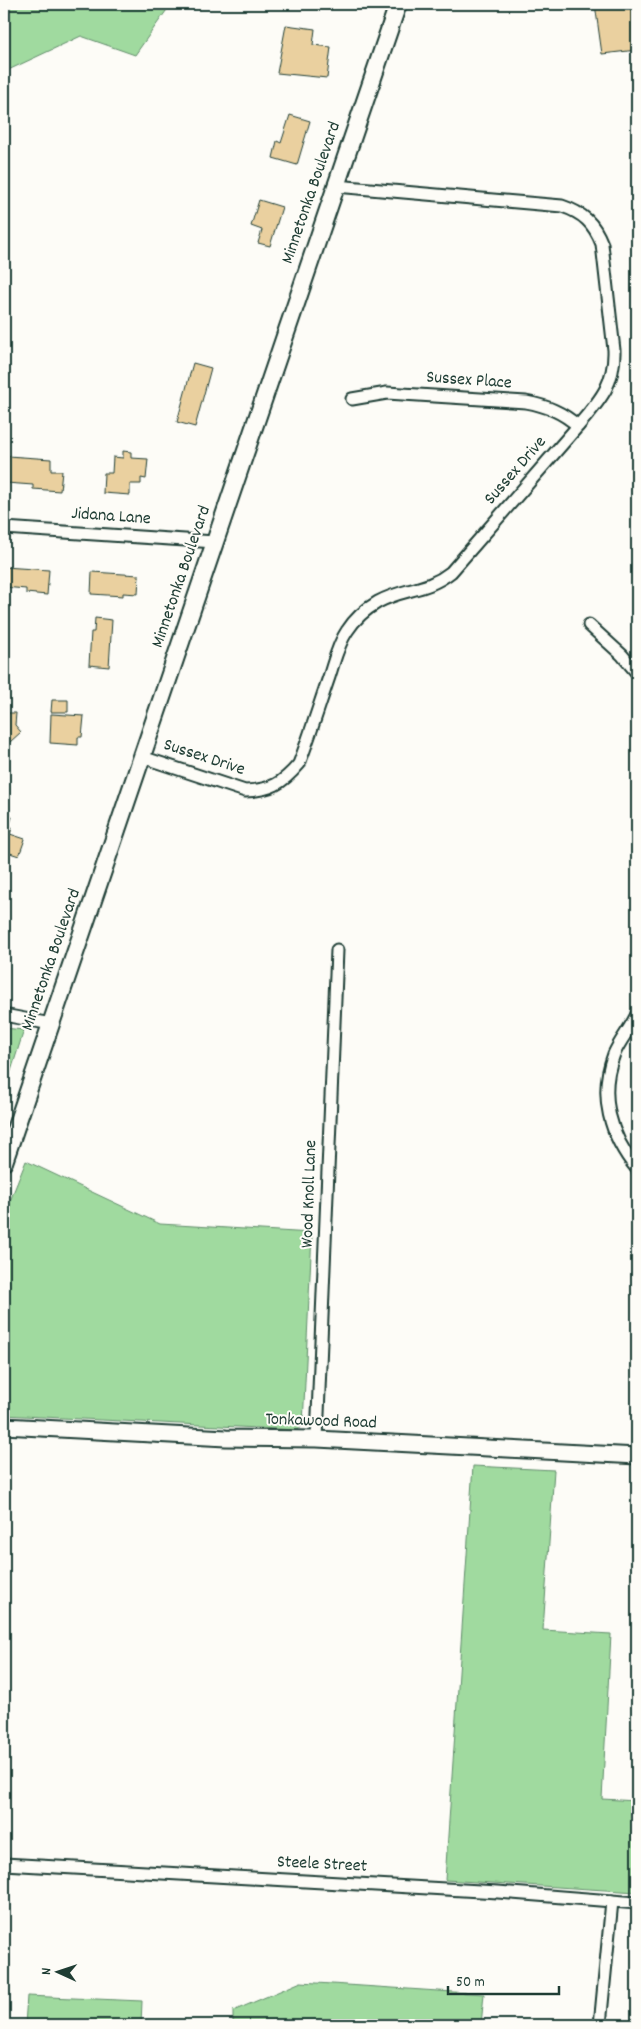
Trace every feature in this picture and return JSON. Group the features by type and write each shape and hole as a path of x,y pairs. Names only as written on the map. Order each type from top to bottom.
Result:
{"main road":[{"name":"Minnetonka Boulevard","path":"4,1162 398,4"}],"street":[{"name":"Sussex Drive","path":"142,757 245,790 261,790 275,785 289,775 299,764 338,650 347,631 360,616 376,603 394,595 427,587 440,581 451,572 578,426 605,391 612,378 614,363 602,244 597,230 588,219 576,210 562,206 336,186"},
{"name":"Sussex Place","path":"352,400 387,393 526,402 546,406 564,415 578,426"},
{"name":"Jidana Lane","path":"4,528 215,542"},
{"path":"589,625 622,655 637,673"},
{"name":"Wood Knoll Lane","path":"317,1439 337,950"},
{"path":"637,1014 614,1054 608,1078 607,1102 612,1127 618,1142 637,1169"},
{"path":"4,1015 51,1024"},
{"name":"Tonkawood Road","path":"4,1426 226,1438 317,1439 637,1456"},
{"name":"Steele Street","path":"4,1864 498,1892 637,1903"},
{"path":"600,2025 612,1901"}],"green space":[{"path":"4,4 171,4 135,55 81,36 4,72"},
{"path":"4,1028 24,1030 4,1093"},
{"path":"26,1161 160,1224 312,1233 303,1425 297,1430 4,1415 4,1216"},
{"path":"473,1466 554,1470 543,1630 611,1634 602,1799 637,1801 637,1892 445,1880"},
{"path":"301,1982 484,1994 481,2025 233,2025 233,2011"},
{"path":"27,1996 142,2001 141,2025 25,2025"}],"building":[{"path":"595,4 637,4 637,50 602,54"},
{"path":"286,25 315,29 313,45 331,47 327,78 277,73"},
{"path":"290,115 310,121 297,165 273,158 277,141 281,143"},
{"path":"259,200 282,207 270,246 258,243 262,230 251,226"},
{"path":"193,363 211,368 195,427 177,422"},
{"path":"123,451 131,452 131,458 148,459 146,479 141,478 141,484 130,484 130,495 103,493 104,473 112,473 113,457 123,458"},
{"path":"8,456 51,459 51,471 62,471 60,491 33,489 33,485 6,483"},
{"path":"4,567 49,570 47,595 26,593 26,589 4,587"},
{"path":"92,572 139,575 138,594 123,593 123,596 91,594"},
{"path":"95,618 112,620 109,667 89,665 91,632 94,632"},
{"path":"52,700 68,700 68,712 51,712"},
{"path":"4,713 16,713 15,725 21,732 10,742 4,739"},
{"path":"51,714 84,716 82,737 78,737 78,745 50,743"},
{"path":"4,815 12,817 9,827 12,828 10,834 25,839 19,856 4,851"}]}
